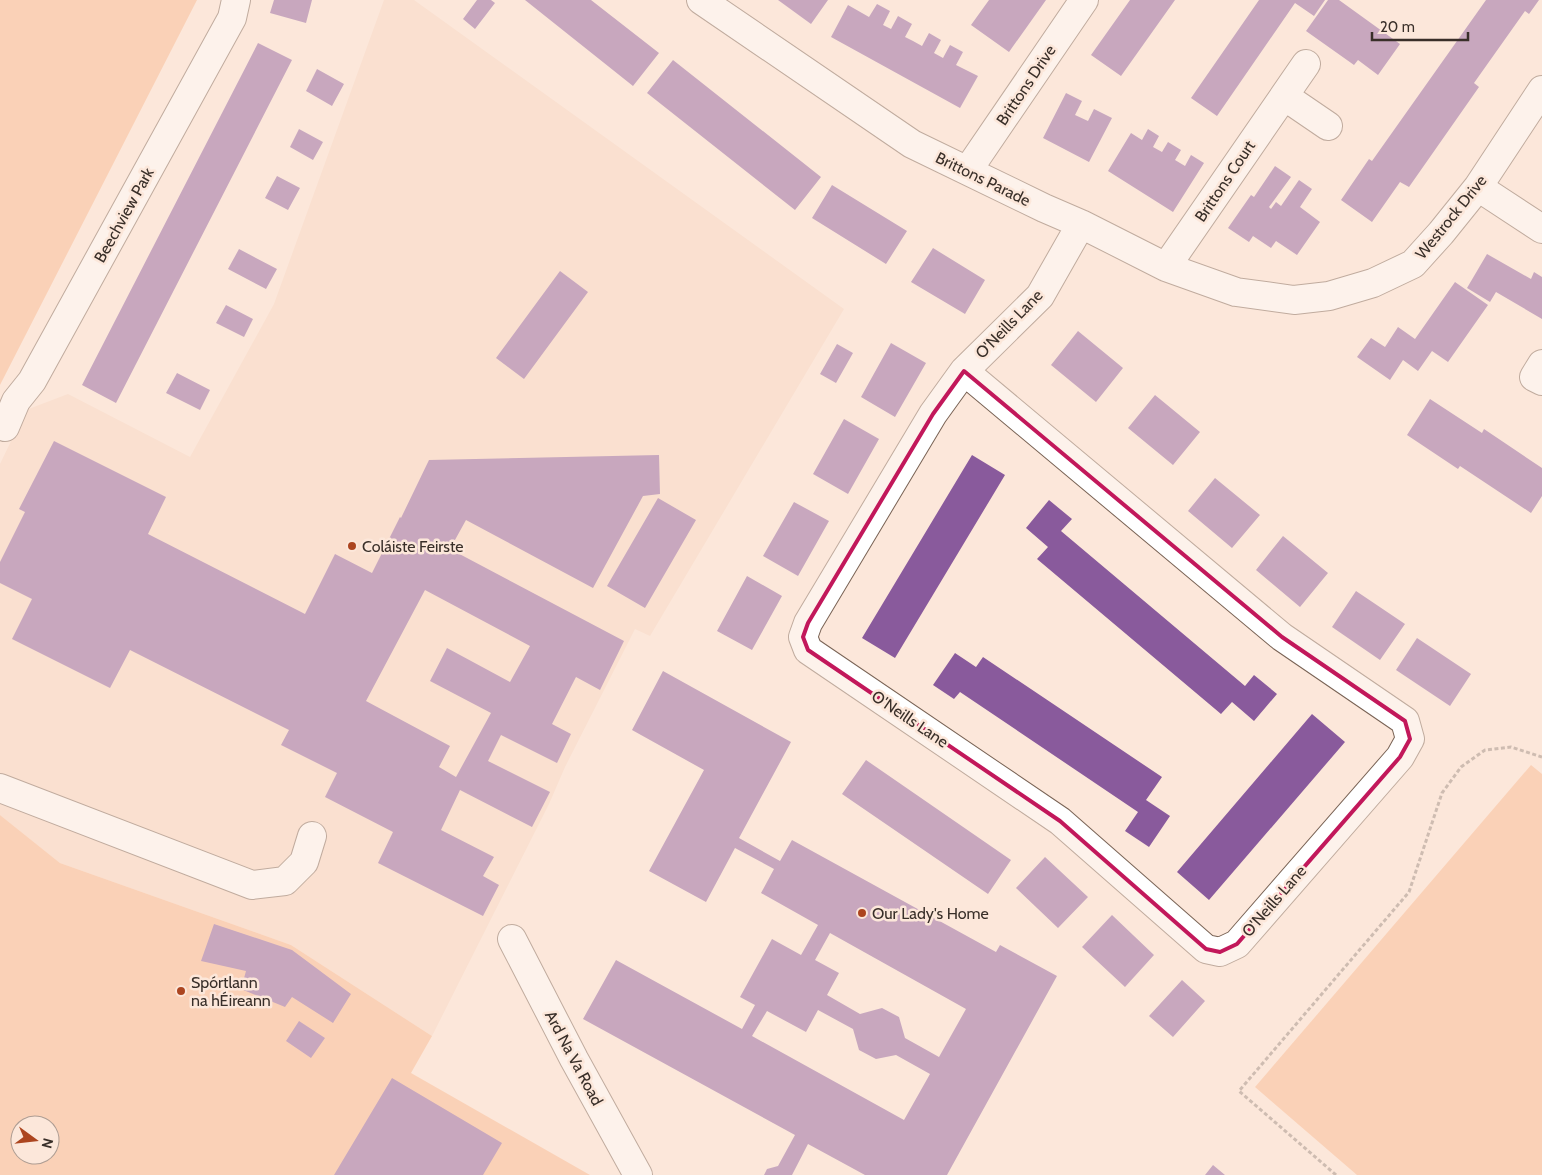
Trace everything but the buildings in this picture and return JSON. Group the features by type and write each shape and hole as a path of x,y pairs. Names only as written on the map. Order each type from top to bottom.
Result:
{"street":[{"name":"Beechview Park","path":"5,427 16,401 32,381 232,18 236,0"},
{"name":"Brittons Parade","path":"701,0 912,144 1081,224 1166,267 1236,292 1294,300"},
{"name":"Brittons Drive","path":"968,170 1084,0"},
{"name":"Brittons Court","path":"1166,267 1306,64"},
{"name":"Westrock Drive","path":"1294,300 1329,296 1373,283 1413,264 1478,187 1542,90"},
{"path":"1284,96 1328,126"},
{"path":"1478,187 1542,229"},
{"name":"O'Neills Lane","path":"964,371 1282,637 1405,721 1410,739 1400,757 1237,944 1220,952 1206,949 1060,821 808,650 803,637 808,623 933,414 964,371 1040,296 1081,224"},
{"path":"1542,364 1534,376 1542,381"},
{"path":"0,788 252,885 285,882 304,862 312,836"},
{"name":"Ard Na Va Road","path":"512,939 574,1059 638,1175"}],"path":[{"path":"1336,1175 1239,1091 1409,892 1442,793 1461,767 1485,750 1511,747 1542,757"}],"highlighted area":[{"path":"964,371 1282,637 1405,721 1410,739 1400,757 1237,944 1220,952 1206,949 1060,821 808,650 803,637 808,623 933,414"}],"shaded area":[{"path":"0,0 197,0 0,385"},
{"name":"Coláiste Feirste","path":"384,0 414,0 844,309 650,636 635,629 432,1036 291,945 60,863 0,815 0,464 26,410 68,394 190,457 274,304"},
{"path":"1531,765 1542,774 1542,1175 1357,1175 1255,1087"},
{"name":"Spórtlann na hÉireann","path":"0,815 60,863 291,945 432,1036 411,1073 590,1175 0,1175"}],"place":[{"name":"Coláiste Feirste","path":"352,546"},
{"name":"Our Lady's Home","path":"862,913"},
{"name":"Spórtlann na hÉireann","path":"181,991"}]}
